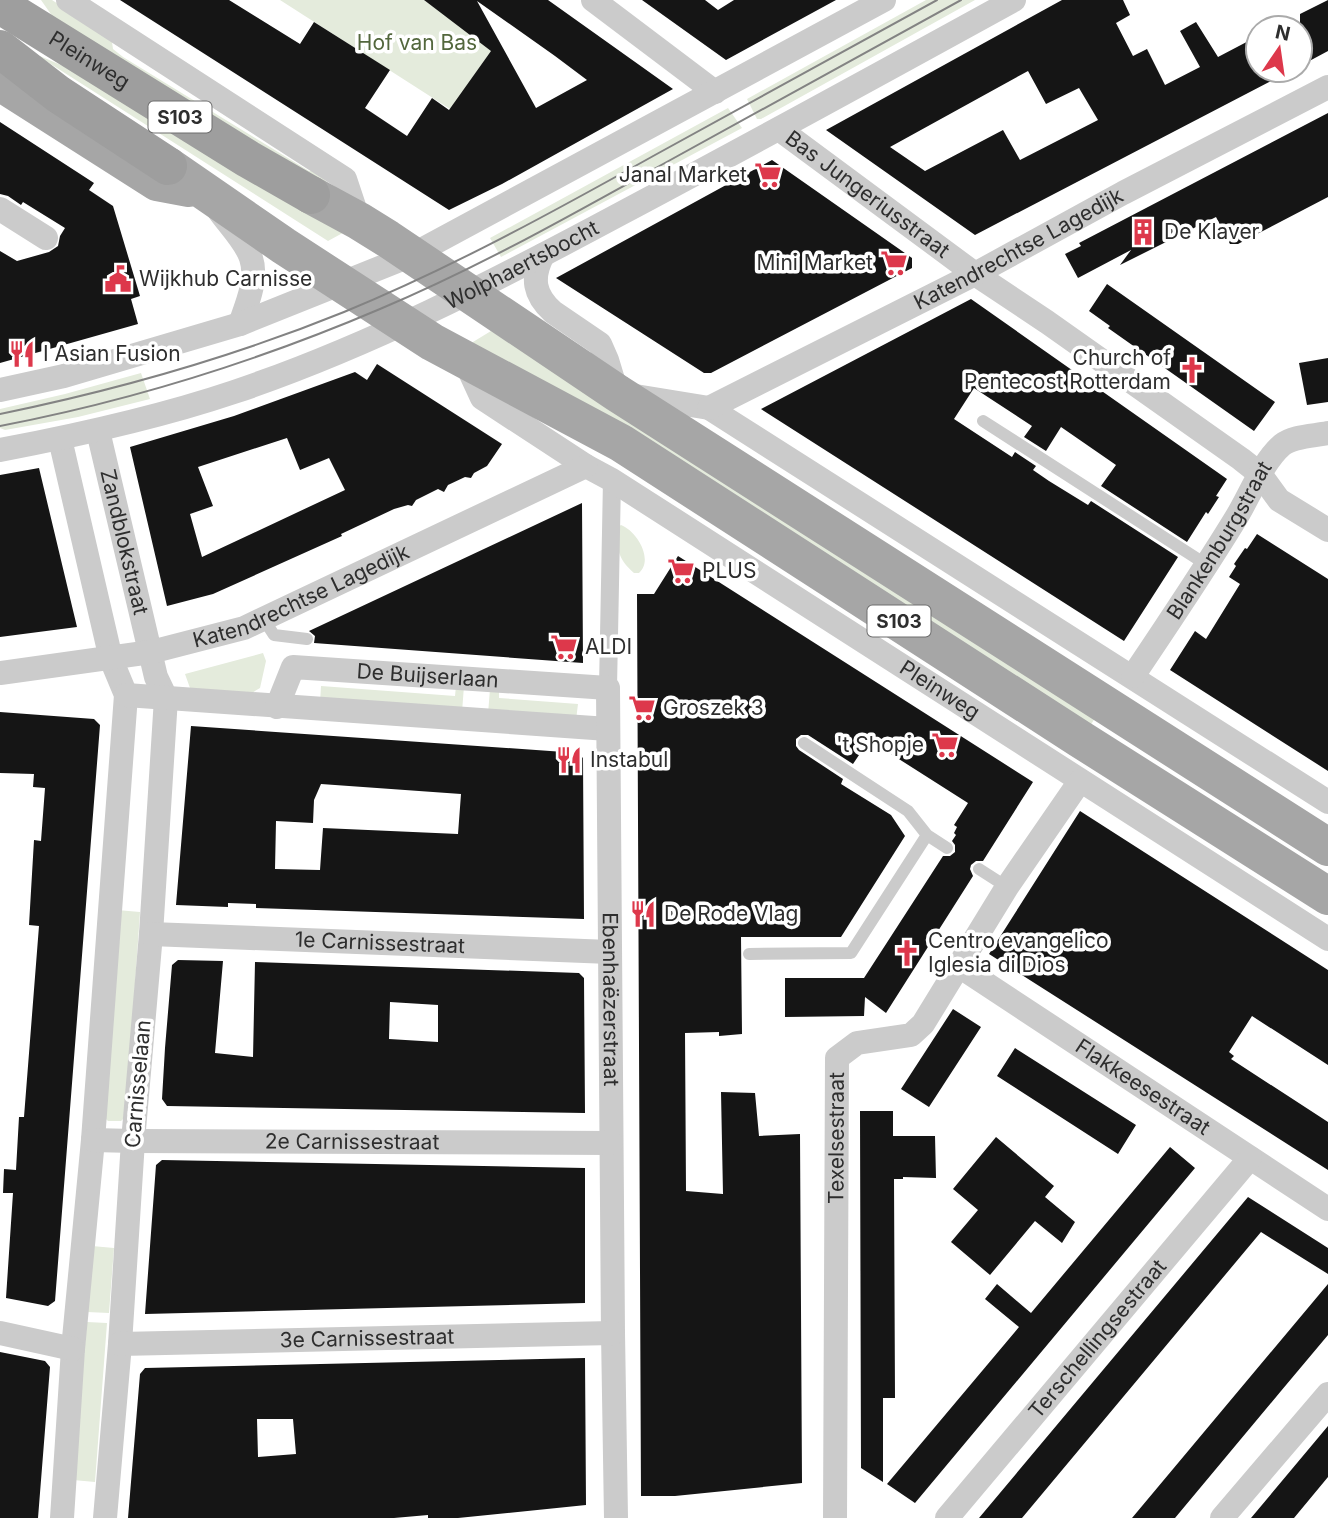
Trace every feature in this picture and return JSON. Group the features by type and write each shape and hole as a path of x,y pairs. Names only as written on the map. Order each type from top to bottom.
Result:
{"highway":[{"path":"30,0 51,36"},
{"name":"Pleinweg","path":"0,5 248,159 312,195"},
{"name":"Pleinweg","path":"0,49 58,94 167,166"}],"main road":[{"name":"Pleinweg","path":"0,82 157,182 204,191"},
{"name":"Pleinweg","path":"167,166 432,342 621,443 1080,739 1328,895"},
{"name":"Pleinweg","path":"312,195 359,221 617,393 1328,847"}],"street":[{"name":"Pleinweg","path":"68,0 345,179 359,221"},
{"path":"593,0 715,92"},
{"path":"0,390 64,376 240,324 412,256 884,0"},
{"name":"Wolphaertsbocht","path":"0,450 99,431 232,393 405,324 543,255 1014,0"},
{"name":"Katendrechtse Lagedijk","path":"709,408 975,274 1328,87"},
{"name":"Bas Jungeriusstraat","path":"779,129 975,274 1241,459 1260,474 1279,500 1328,530"},
{"name":"Pleinweg","path":"204,191 252,259 253,279 240,324"},
{"path":"0,209 46,238"},
{"path":"543,255 535,276 541,297 554,312 600,344 617,393"},
{"name":"Pleinweg","path":"463,359 482,398 1328,939"},
{"name":"Pleinweg","path":"617,393 709,408 1328,802"},
{"name":"Zandblokstraat","path":"99,431 151,652"},
{"name":"Blankenburgstraat","path":"1133,676 1207,565 1248,499 1260,474 1279,447 1293,440 1328,433"},
{"name":"Zandblokstraat","path":"60,439 111,659"},
{"name":"Katendrechtse Lagedijk","path":"0,673 151,652 244,628 586,466"},
{"name":"Ebenhaëzerstraat","path":"612,480 608,729 616,1518"},
{"name":"Carnisselaan","path":"104,1518 120,1344 166,698 156,677 151,652"},
{"name":"Carnisselaan","path":"62,1518 73,1349 93,1140 126,695 111,659"},
{"name":"De Buijserlaan","path":"277,706 292,667 608,688"},
{"name":"De Buijserlaan","path":"126,695 608,729"},
{"name":"Texelsestraat","path":"835,1518 837,1058 857,1043 911,1035 923,1024 1007,887 1080,781"},
{"name":"1e Carnissestraat","path":"150,934 610,952"},
{"name":"Flakkeesestraat","path":"959,965 1328,1209"},
{"name":"2e Carnissestraat","path":"93,1140 611,1143"},
{"name":"Terschellingsestraat","path":"947,1518 1250,1158"},
{"path":"0,1333 73,1349"},
{"name":"3e Carnissestraat","path":"120,1344 613,1334"},
{"path":"1222,1518 1328,1394"}],"lane":[{"path":"983,421 1207,565"},
{"path":"263,618 274,635 307,639"},
{"path":"804,743 908,811 927,835 947,848"},
{"path":"749,954 851,953 927,835"},
{"path":"979,869 1007,887"}],"green space":[{"path":"41,0 52,0 107,36 113,49 123,57 309,171 315,171 338,192 55,20"},
{"name":"Hof van Bas","path":"280,0 424,0 492,50 450,109"},
{"path":"926,0 975,0 757,119 747,99"},
{"path":"35,54 87,76 350,229 328,241"},
{"path":"728,108 742,128 501,257 490,238"},
{"path":"491,331 1097,715 1090,726 468,345"},
{"path":"141,373 150,399 78,417 5,430 0,428 0,409"},
{"path":"621,525 633,533 642,546 645,561 639,573 628,568 619,553 618,527"},
{"path":"263,653 266,661 260,688 250,694 190,688 185,674"},
{"path":"321,686 455,696 456,686 464,686 462,712 320,703"},
{"path":"490,689 499,690 499,698 578,704 576,720 488,714"},
{"path":"117,910 140,912 126,1116 121,1121 108,1121 102,1115"},
{"path":"92,1246 114,1248 109,1313 87,1312"},
{"path":"87,1322 107,1323 95,1482 73,1480"}],"building":[{"path":"120,0 229,0 300,44 314,22 390,70 365,108 407,136 432,98 449,110 491,51 424,0 548,0 673,89 502,184 449,210","holes":["477,1 587,80 536,108"]},
{"path":"642,0 705,0 718,10 734,0 836,0 726,60"},
{"path":"1062,0 1123,0 1130,15 1116,23 1133,56 1147,49 1165,85 1200,67 1180,31 1196,22 1218,57 1244,43 1244,84 1265,84 975,235 826,130","holes":["1028,71 1046,104 1079,88 1098,120 1020,160 1003,130 925,171 890,147"]},
{"path":"1328,0 1328,51 1314,58 1314,14 1300,14"},
{"path":"1328,113 1328,197 1238,244 1230,244 1216,217 1120,265 1131,250 1078,278 1065,254 1081,246 1079,243"},
{"path":"0,122 94,183 89,190 113,206 140,296 131,299 138,324 0,363 0,251 17,261 49,252 58,246 65,228 23,202 21,205 0,194"},
{"path":"772,160 912,258 912,268 711,373 704,373 556,278"},
{"path":"1107,284 1275,402 1254,431 1108,328 1110,326 1089,311"},
{"path":"971,299 1227,479 1216,496 1219,497 1187,542 1101,486 1116,465 1061,427 1046,451 1024,437 1032,426 974,388 954,419 1012,457 1015,452 1036,466 1033,470 1049,481 1088,505 1091,501 1178,557 1124,641 761,409"},
{"path":"1328,358 1328,402 1307,405 1299,363"},
{"path":"377,364 502,444 487,466 474,473 471,478 465,477 448,485 444,492 438,489 416,500 412,506 394,509 341,534 342,536 213,594 167,606 130,447 234,416 355,372 367,380","holes":["287,438 300,470 329,458 345,490 202,557 190,514 213,506 198,467"]},
{"path":"39,468 77,627 0,637 0,475"},
{"path":"582,503 583,663 314,643 315,636 309,631"},
{"path":"1257,534 1328,579 1328,771 1170,670 1195,631 1206,639 1240,584 1229,577 1236,566 1234,564"},
{"path":"678,556 1033,782 983,861 976,861 971,865 973,876 886,1013 865,997 864,1016 785,1017 785,978 864,978 943,856 950,856 955,852 952,841 957,827 954,825 968,803 869,740 853,764 808,735 801,735 796,739 799,750 843,779 841,784 891,815 905,836 841,937 741,937 742,1034 719,1036 719,1032 685,1033 686,1191 723,1194 721,1092 755,1093 759,1136 800,1134 802,1483 675,1496 641,1496 637,594 654,594"},
{"path":"0,712 94,719 100,725 55,1301 48,1306 6,1298 13,1193 3,1193 4,1169 16,1170 19,1117 24,1117 39,926 29,925 34,840 41,841 45,788 33,787 34,774 0,773"},
{"path":"191,726 578,753 583,758 584,919 256,908 256,904 228,903 228,907 176,905","holes":["321,784 461,794 458,834 323,828 320,870 275,869 276,821 313,823 314,800"]},
{"path":"1080,811 1328,970 1328,1065 1252,1016 1229,1052 1234,1056 1231,1059 1328,1122 1328,1170 989,954"},
{"path":"178,960 223,961 215,1053 253,1057 255,962 579,973 584,978 585,1113 167,1106 162,1099 172,965","holes":["390,1002 438,1005 438,1042 389,1039"]},
{"path":"953,1009 981,1027 929,1107 901,1089"},
{"path":"1015,1048 1136,1125 1118,1154 997,1076"},
{"path":"860,1111 893,1111 893,1136 935,1136 936,1178 894,1179 895,1398 883,1398 883,1482 861,1468"},
{"path":"996,1137 1054,1186 1045,1197 1075,1222 1062,1243 1035,1221 990,1275 951,1242 978,1210 953,1189"},
{"path":"1170,1147 1195,1168 915,1503 887,1484 1019,1327 985,1299 997,1284 1031,1313"},
{"path":"162,1160 585,1168 585,1303 145,1314 156,1165"},
{"path":"1248,1197 1328,1248 1328,1274 1261,1232 1022,1518 979,1518"},
{"path":"1328,1284 1328,1335 1175,1518 1132,1518"},
{"path":"0,1352 45,1361 50,1367 38,1518 0,1518"},
{"path":"585,1358 586,1505 458,1518 428,1518 428,1515 394,1518 128,1518 140,1374 145,1368","holes":["257,1419 293,1419 296,1454 258,1457"]},
{"path":"1328,1426 1328,1477 1294,1518 1251,1518"}],"tram line":[{"path":"0,414 131,383 217,358 384,295 540,218 937,0"},
{"path":"0,426 49,416 193,378 287,346 415,294 553,225 961,0"}],"place":[{"name":"Janal Market","path":"768,175"},
{"name":"De Klaver","path":"1143,232"},
{"name":"Mini Market","path":"894,263"},
{"name":"Wijkhub Carnisse","path":"118,279"},
{"name":"I Asian Fusion","path":"22,354"},
{"name":"Church of Pentecost Rotterdam","path":"1192,370"},
{"name":"PLUS","path":"681,571"},
{"name":"ALDI","path":"564,647"},
{"name":"Groszek 3","path":"642,708"},
{"name":"'t Shopje","path":"945,745"},
{"name":"Instabul","path":"569,760"},
{"name":"De Rode Vlag","path":"643,914"},
{"name":"Centro evangelico Iglesia di Dios","path":"907,953"}]}
